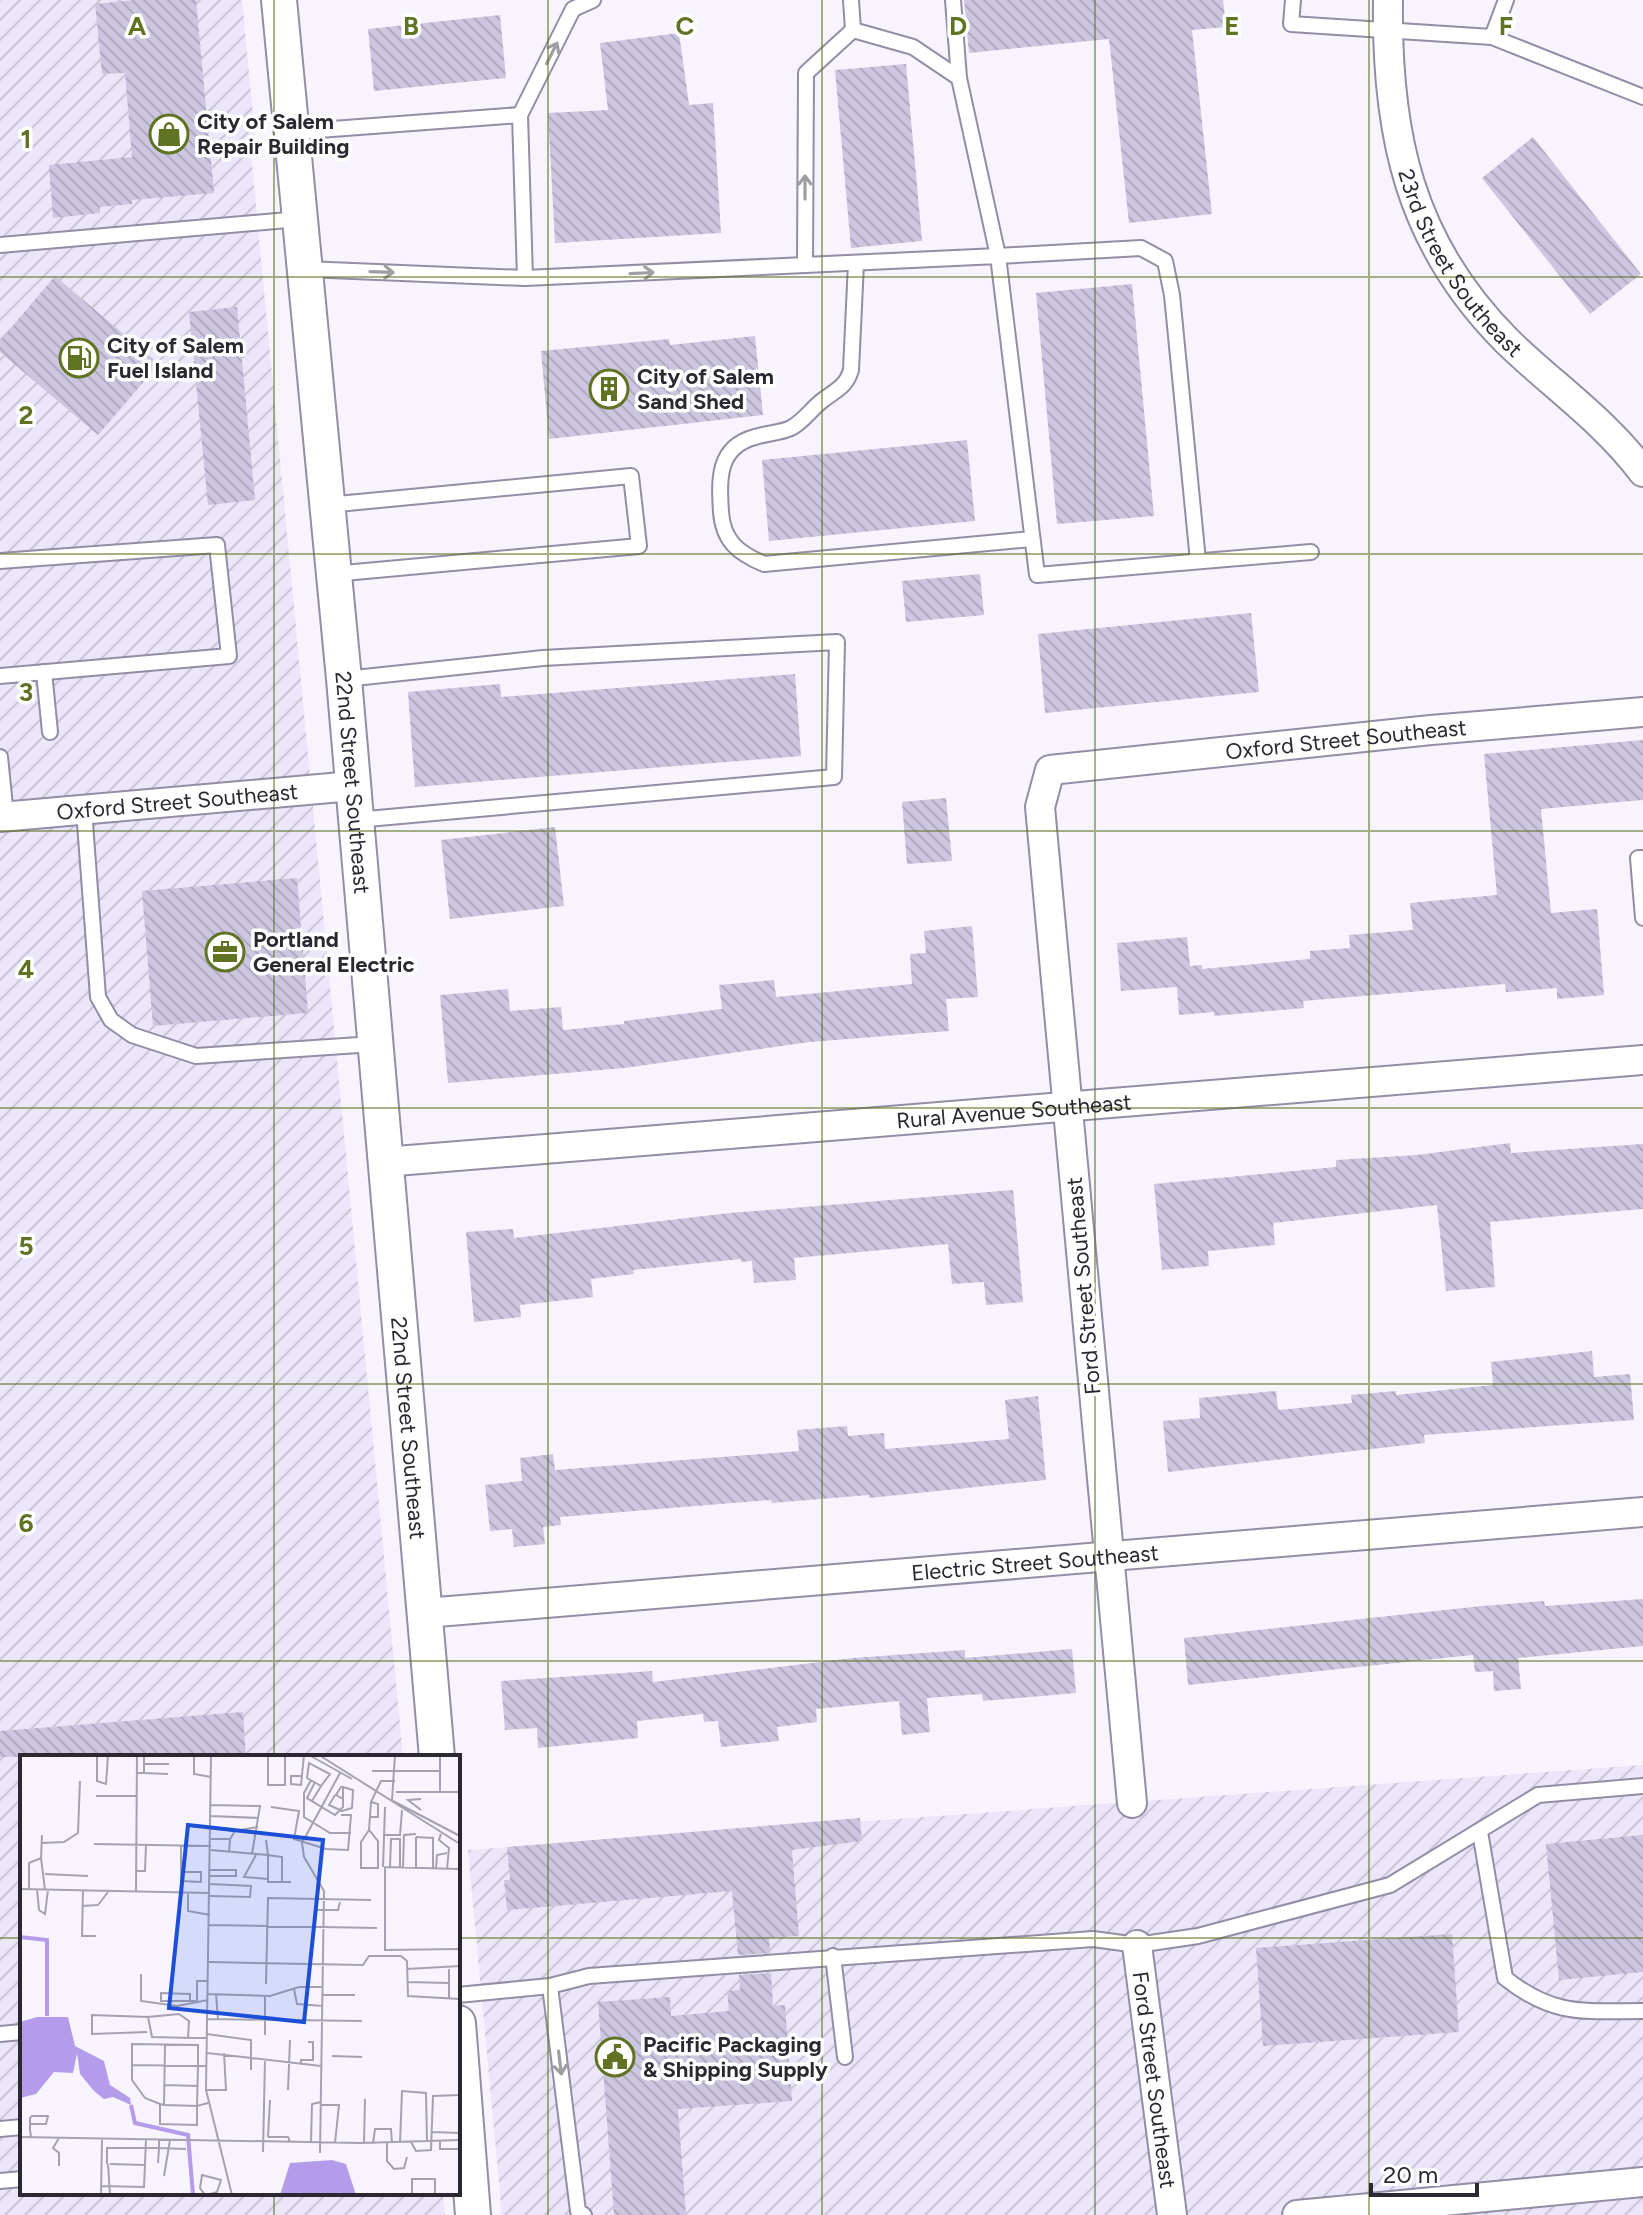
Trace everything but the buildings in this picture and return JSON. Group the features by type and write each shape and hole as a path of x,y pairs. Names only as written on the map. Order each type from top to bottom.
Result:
{"street":[{"name":"22nd Street Southeast","path":"279,0 344,679 437,1755"},
{"name":"23rd Street Southeast","path":"1388,0 1392,115 1406,177 1430,234 1466,294 1507,341 1600,422 1643,472"},
{"name":"Oxford Street Southeast","path":"1050,770 1431,730 1643,712"},
{"name":"Ford Street Southeast","path":"1050,770 1040,807 1132,1803"},
{"name":"Oxford Street Southeast","path":"3,817 353,786"},
{"name":"Rural Avenue Southeast","path":"384,1162 1643,1060"},
{"name":"Electric Street Southeast","path":"425,1613 1643,1512"},
{"name":"Ford Street Southeast","path":"1137,1945 1172,2215"},
{"path":"460,2072 473,2215"},
{"path":"1297,2215 1643,2182"}],"lane":[{"path":"525,278 520,115 569,5 593,0"},
{"path":"851,0 853,30"},
{"path":"953,0 959,78 998,256 1037,575 1311,552"},
{"path":"1293,0 1291,24 1492,37 1643,97"},
{"path":"1492,37 1506,0"},
{"path":"853,30 913,47 959,78"},
{"path":"805,265 806,73 853,30"},
{"path":"291,132 520,115"},
{"path":"0,245 299,219"},
{"path":"304,269 525,278 1141,248 1165,261 1172,295 1198,561"},
{"path":"856,263 851,370 847,384 815,406 802,422 787,430 751,438 732,449 719,474 722,526 737,553 764,564 1032,539"},
{"path":"327,505 631,476 639,546 333,575"},
{"path":"0,561 217,545 229,656 0,676"},
{"path":"344,679 543,658 837,642 834,777 356,820"},
{"path":"44,672 50,732"},
{"path":"0,757 3,817"},
{"path":"84,810 98,997 111,1020 132,1035 196,1056 374,1044"},
{"path":"1643,858 1638,858 1643,918"},
{"path":"460,1995 550,1986 589,1976 833,1956 1093,1939 1137,1945 1198,1936 1390,1885 1538,1795 1643,1786"},
{"path":"1480,1832 1505,1978 1530,1998 1561,2010 1643,2011"},
{"path":"833,1956 845,2057"},
{"path":"550,1986 581,2213"},
{"path":"0,2034 20,2032"},
{"path":"0,2129 20,2127"},
{"path":"0,2181 20,2179"}],"shaded area":[{"path":"0,0 242,0 255,136 250,143 403,1755 20,1755 20,2195 443,2195 445,2215 0,2215"},
{"path":"1643,1765 1643,2215 502,2215 468,1850"}],"place":[{"name":"City of Salem Repair Building","path":"169,134"},
{"name":"City of Salem Fuel Island","path":"79,358"},
{"name":"City of Salem Sand Shed","path":"609,389"},
{"name":"Portland General Electric","path":"225,952"},
{"name":"Pacific Packaging & Shipping Supply","path":"615,2057"}]}
